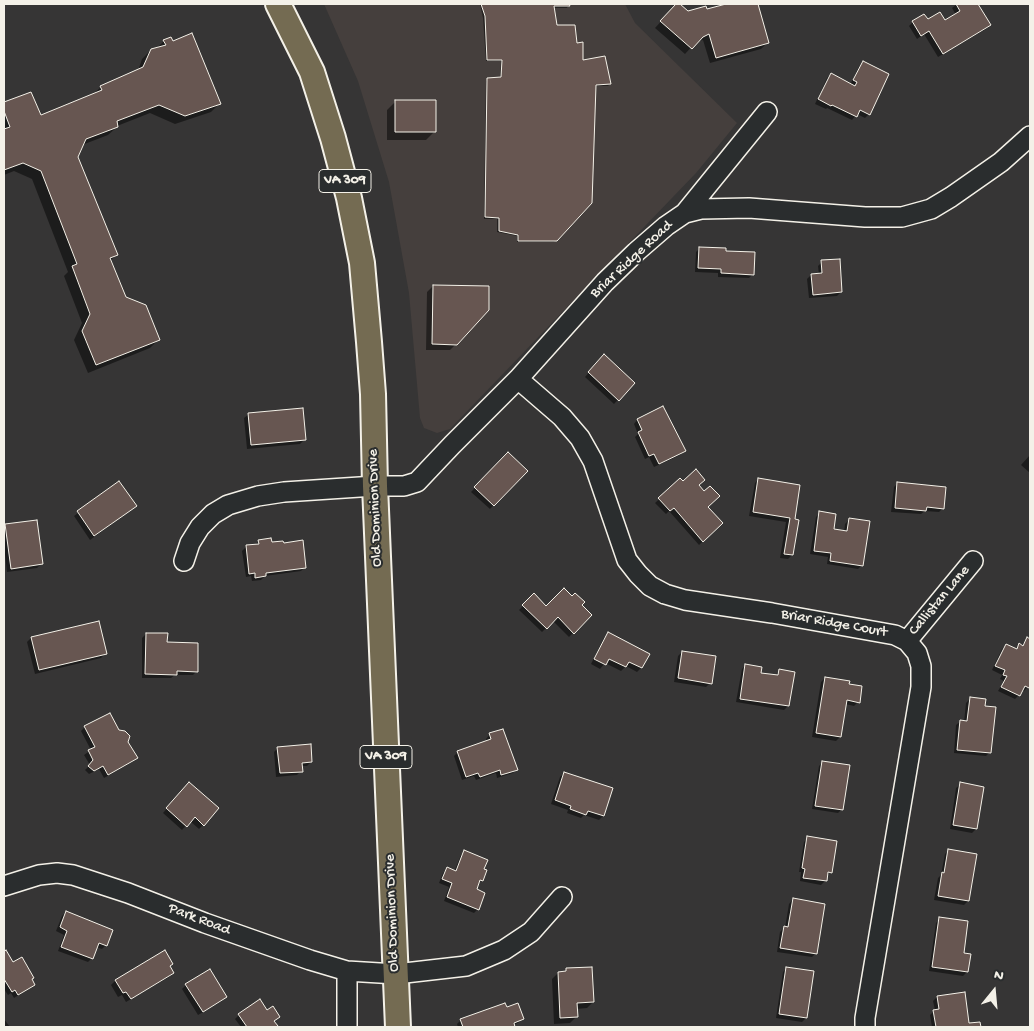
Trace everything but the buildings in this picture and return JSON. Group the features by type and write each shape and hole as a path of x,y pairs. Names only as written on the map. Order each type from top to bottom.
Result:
{"main road":[{"name":"Old Dominion Drive","path":"278,4 312,72 333,138 349,198 362,263 373,394 375,486 398,1027"}],"street":[{"path":"685,213 767,112"},
{"name":"Briar Ridge Road","path":"184,561 190,543 200,528 213,514 228,505 258,496 284,492 404,486 417,482 452,444 518,379 605,282 666,226 685,213 701,209 749,208 865,217 902,217 924,212 951,198 1001,162 1030,136"},
{"name":"Briar Ridge Court","path":"518,379 562,417 580,438 598,475 627,560 650,586 665,594 685,600 895,634 907,641 917,653 922,666 921,687 865,1027"},
{"name":"Callistan Lane","path":"907,641 973,562"},
{"name":"Park Road","path":"4,886 39,875 58,873 73,875 128,893 205,923 310,960 347,971 396,974 466,966 504,950 532,932 562,897"},
{"path":"346,1027 347,971"}],"shaded area":[{"path":"324,4 625,4 635,23 737,123 696,173 450,429 437,433 424,428 420,418 409,293 389,182 358,81"}]}
